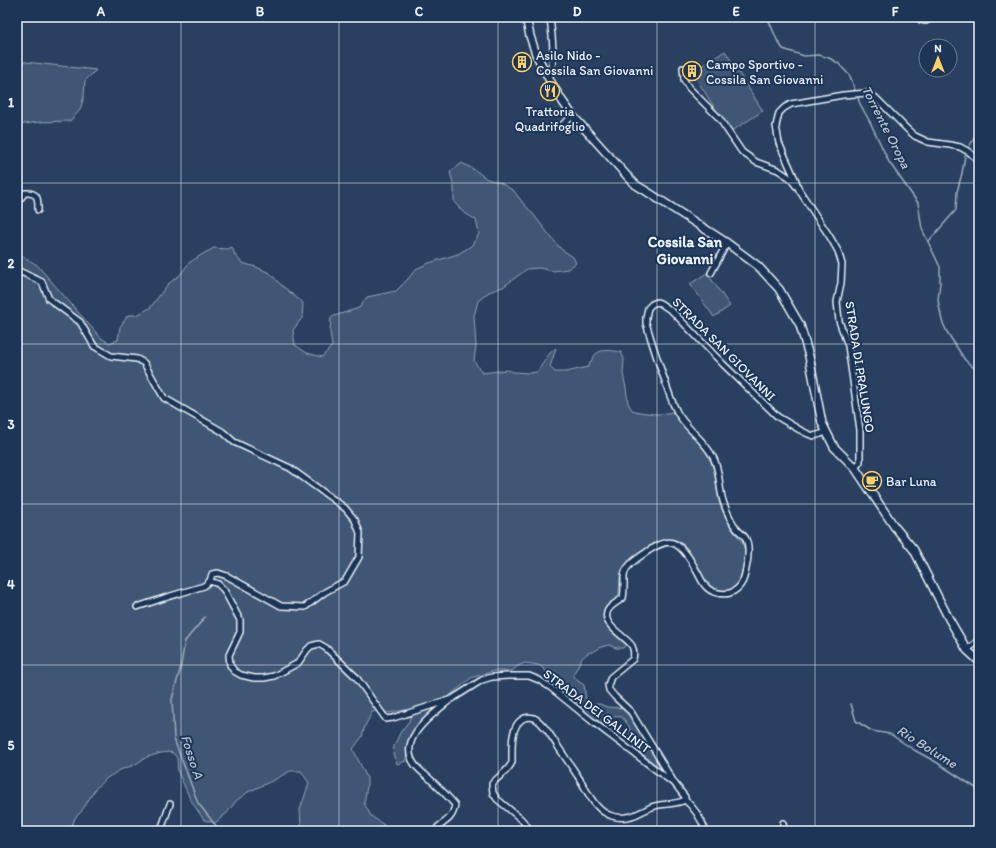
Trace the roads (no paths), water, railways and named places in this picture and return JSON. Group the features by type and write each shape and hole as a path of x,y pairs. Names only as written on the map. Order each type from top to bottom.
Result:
{"main road":[{"path":"526,17 536,54 564,102 573,116 628,177 636,185 727,243 758,266 779,289 800,325 809,356 822,423 834,447 855,468 894,526 914,550 949,619 967,650 979,661"}],"street":[{"path":"549,78 552,70 553,56 550,17"},
{"path":"920,20 926,21 933,17"},
{"path":"684,68 684,80 689,88 719,118 742,152 756,162 778,170 790,178 799,190"},
{"name":"STRADA DI PRALUNGO","path":"855,468 860,462 860,430 848,346 839,321 837,302 842,283 842,264 838,250 799,190 779,143 776,126 779,113 790,104 843,95 867,93 876,98 915,136 928,142 960,147 969,152 979,161"},
{"path":"562,125 573,116"},
{"path":"17,200 20,199 25,193 34,194 38,200 38,210"},
{"path":"711,273 727,243"},
{"path":"17,269 42,282 49,299 80,322 94,346 111,356 137,359 144,363 164,398 223,432 234,442 290,468 345,508 355,520 360,533 359,557 345,581 325,592 305,607 281,606 227,576 218,573 212,574 210,581 204,586 137,607"},
{"name":"STRADA SAN GIOVANNI","path":"706,831 695,810 685,800 685,797 675,784 631,712 615,697 608,685 611,677 633,659 634,654 633,647 613,628 607,618 608,610 611,606 623,598 624,575 629,566 661,544 672,542 677,545 690,559 704,585 709,590 721,594 730,593 737,590 742,584 746,571 748,550 746,539 736,528 724,502 713,456 702,441 683,421 671,399 646,323 648,308 657,302 673,312 722,364 778,417 814,436 826,432"},
{"name":"STRADA DEI GALLINIT","path":"210,581 218,584 224,590 240,620 240,632 229,655 230,665 234,671 241,675 254,678 274,676 298,663 311,646 319,644 326,648 356,677 386,718 393,718 452,699 482,680 492,677 529,676 551,688 675,784"},
{"path":"967,650 979,640"},
{"path":"438,827 446,822 453,814 455,805 416,766 412,760 410,743 417,730 432,715 452,699"},
{"path":"529,831 521,819 497,799 493,793 492,784 508,769 512,762 513,739 518,723 524,718 535,718 548,731 579,777 594,804 606,813 612,816 626,817 656,805 685,800"},
{"path":"154,831 162,827 170,804"},
{"path":"783,823 784,831"}],"waterway":[{"name":"Torrente Oropa","path":"768,17 777,40 783,49 804,56 819,55 829,58 838,63 850,76 860,104 889,162 918,203 922,229 940,267 938,300 942,321 947,332 965,360 979,371"},
{"path":"969,147 977,133 979,126"},
{"path":"928,242 956,210 957,192 965,156"},
{"name":"Fosso A","path":"205,617 185,641 180,670 172,699 174,739 198,803 220,831"},
{"name":"Rio Bolume","path":"851,704 856,721 872,731 890,734 976,788 979,792"}],"place":[{"name":"Asilo Nido - Cossila San Giovanni","path":"522,62"},
{"name":"Campo Sportivo - Cossila San Giovanni","path":"692,71"},
{"name":"Trattoria Quadrifoglio","path":"550,91"},
{"name":"Bar Luna","path":"872,481"}],"district":[{"name":"Cossila San Giovanni","path":"685,250"}]}
